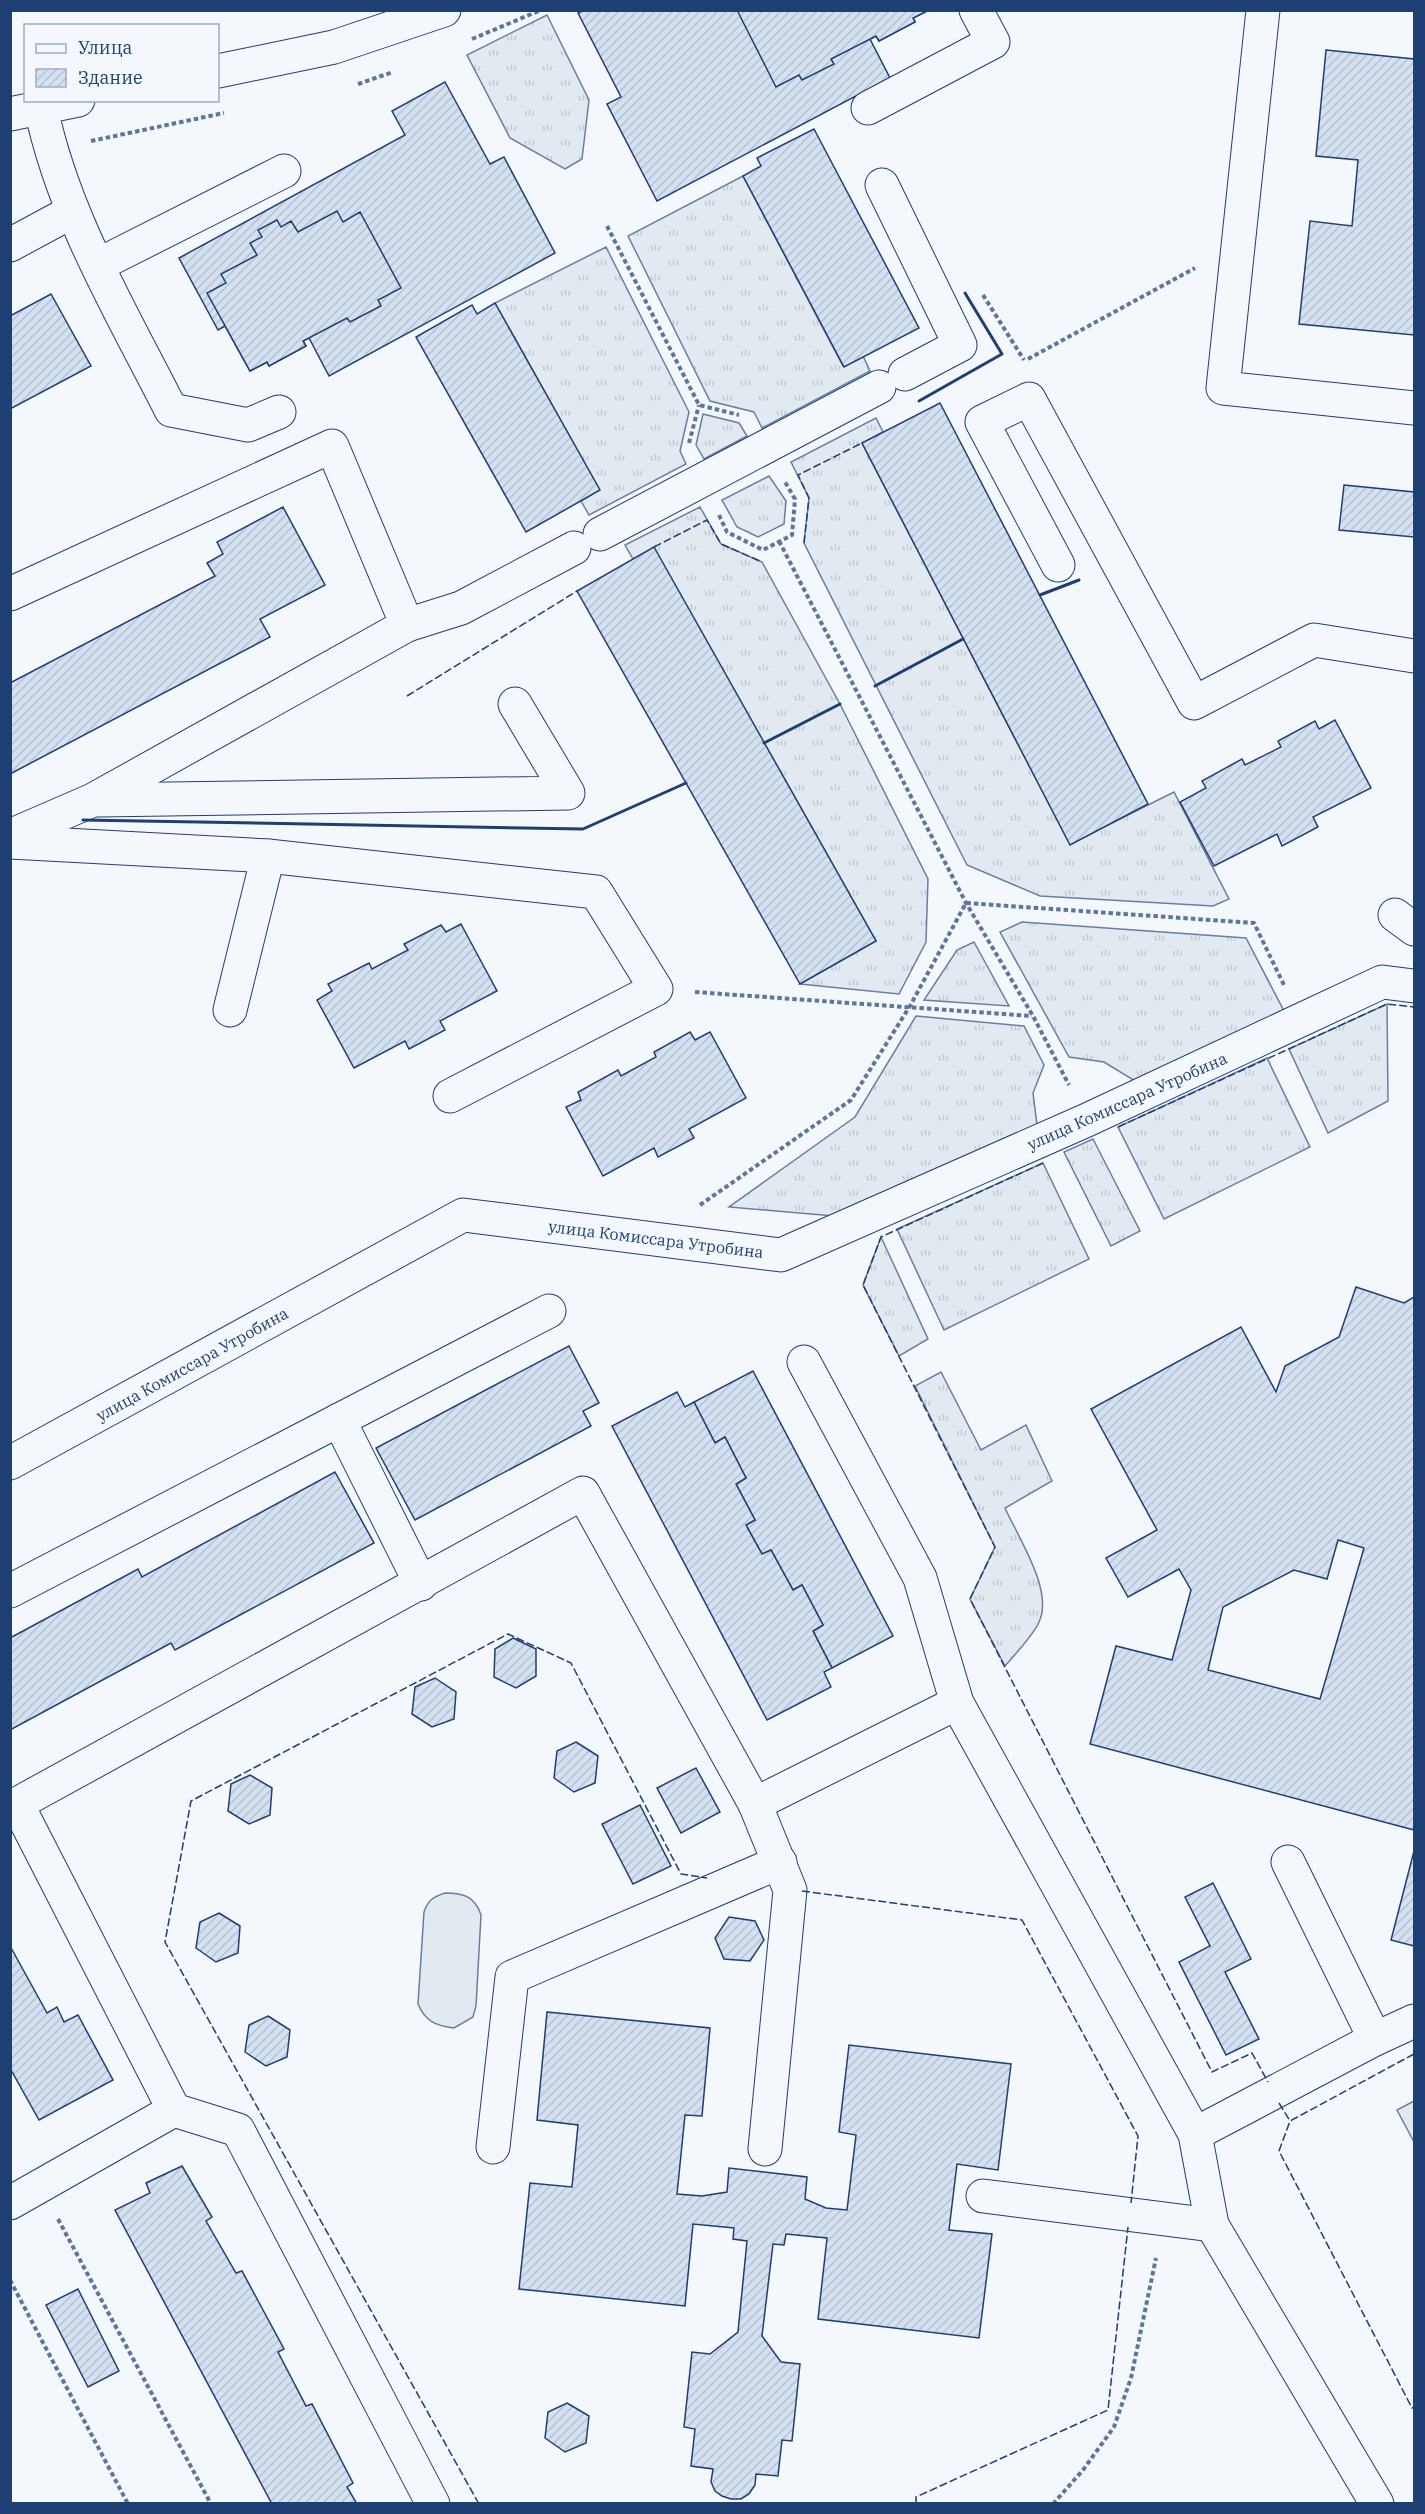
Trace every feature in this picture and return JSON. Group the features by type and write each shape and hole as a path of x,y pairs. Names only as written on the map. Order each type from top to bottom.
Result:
{"street":[{"path":"219,71 334,47 444,10"},
{"path":"868,108 993,42 976,10"},
{"path":"1263,10 1223,388 1414,408"},
{"path":"69,102 26,111 50,150 73,211 98,265 171,410 248,425 279,412"},
{"path":"98,265 284,171"},
{"path":"10,836 93,800 407,625 461,608 960,345 882,185"},
{"path":"10,245 73,211"},
{"path":"1058,565 982,422 1029,399 1194,703 1314,640 1414,656"},
{"path":"10,594 332,446 407,625"},
{"path":"93,800 568,793 515,704"},
{"path":"10,842 268,856 596,892 656,989 450,1096"},
{"path":"230,1010 268,856"},
{"name":"улица Комиссара Утробина","path":"10,1463 463,1215 781,1255 1088,1120 1382,982 1414,986"},
{"path":"10,1591 549,1311"},
{"path":"804,1362 920,1578 957,1703 1195,2134 1212,2225 1377,2504"},
{"path":"339,1420 421,1584"},
{"path":"433,2504 238,2130 174,2110 17,1804 583,1493 755,1804 790,1890 765,2149"},
{"path":"755,1804 957,1703"},
{"path":"493,2146 512,1977 780,1862"},
{"path":"1288,1862 1376,2039"},
{"path":"1195,2134 1414,2021"},
{"path":"10,2203 174,2110"},
{"path":"983,2196 1212,2225"}],"path":[{"path":"608,226 699,405 747,418 795,499 792,536 763,550 727,532 717,512"},
{"path":"1024,361 1238,245"},
{"path":"977,285 1024,361 1029,399"},
{"path":"779,542 966,903 1033,1016 1088,1120"},
{"path":"653,1238 851,1100 910,1005 966,903"},
{"path":"966,903 1254,923 1302,1021"},
{"path":"656,989 910,1005 1033,1016"},
{"path":"41,2187 211,2504"},
{"path":"1053,2504 1083,2470 1114,2427 1131,2378 1163,2218"},
{"path":"10,2280 128,2504"}],"green space":[{"path":"547,15 589,100 582,159 565,169 510,138 467,55"},
{"path":"743,176 843,366 863,356 870,371 762,428 754,412 710,401 628,236"},
{"path":"606,247 689,412 680,451 686,464 589,515 581,501 599,490 495,303"},
{"path":"703,414 739,423 747,436 704,459 696,445"},
{"path":"876,418 883,432 862,443 1070,844 1174,792 1229,899 1213,906 1040,896 967,865 804,543 809,498 791,462"},
{"path":"769,476 786,501 784,524 758,537 737,527 722,500"},
{"path":"700,507 721,544 762,562 840,704 928,879 926,942 899,994 800,984 876,941 654,548 633,559 625,545"},
{"path":"1022,922 1246,938 1285,1013 1135,1081 1104,1062 1069,1057 1000,932"},
{"path":"974,942 1009,1006 924,1000 957,950"},
{"path":"1387,1004 1388,1101 1328,1133 1289,1049"},
{"path":"916,1016 1024,1026 1044,1065 1033,1093 1037,1125 834,1216 729,1207 855,1117"},
{"path":"1267,1058 1310,1147 1164,1219 1118,1127"},
{"path":"1093,1139 1140,1231 1111,1246 1064,1152"},
{"path":"1043,1163 1089,1259 944,1330 897,1229"},
{"path":"881,1237 928,1339 899,1356 863,1285"},
{"path":"941,1372 981,1450 1026,1425 1052,1481 1005,1508 1038,1580 1042,1595 1042,1609 1033,1633 1005,1666 970,1599 995,1547 915,1386"},
{"path":"445,1893 468,1897 481,1915 476,2006 473,2017 454,2028 432,2022 424,2015 418,2004 424,1912 432,1900"},
{"path":"1414,2101 1414,2142 1397,2110"}],"building":[{"path":"584,10 929,10 913,18 915,22 879,41 876,36 870,39 890,78 657,201 607,104 621,97 578,13"},
{"path":"737,10 929,10 913,18 915,22 879,41 876,36 831,59 834,64 802,80 799,75 776,87"},
{"path":"1326,50 1414,59 1414,335 1299,324 1310,221 1352,226 1358,160 1316,156"},
{"path":"445,82 490,164 504,157 555,253 329,376 309,338 303,341 306,346 269,366 267,362 250,371 225,326 218,330 179,258 405,135 392,111"},
{"path":"814,129 919,328 844,367 743,176 761,166 757,158"},
{"path":"337,211 343,222 360,212 401,288 378,300 381,306 350,322 347,318 303,341 306,346 269,366 267,362 250,371 207,293 226,283 221,274 257,255 250,243 262,237 258,230 277,220 281,227 291,221 298,232"},
{"path":"51,294 91,366 10,409 10,316"},
{"path":"495,303 600,490 526,532 416,337 472,305 477,314"},
{"path":"940,403 1148,804 1070,845 862,443"},
{"path":"1344,485 1414,492 1414,537 1339,530"},
{"path":"283,507 325,585 260,619 270,637 10,774 10,683 215,576 207,563 223,554 217,542"},
{"path":"654,547 876,941 800,984 577,591"},
{"path":"1335,720 1371,788 1313,817 1318,827 1282,846 1277,834 1214,866 1180,802 1206,788 1202,781 1242,759 1245,765 1281,747 1278,741 1315,721 1319,729"},
{"path":"461,924 497,991 440,1021 445,1030 409,1049 405,1041 354,1068 317,1000 332,991 328,984 369,963 372,969 408,950 404,944 441,925 446,932"},
{"path":"690,1032 695,1040 710,1032 746,1098 689,1129 694,1138 658,1157 654,1148 603,1176 566,1107 581,1100 578,1092 618,1070 621,1076 656,1057 654,1052"},
{"path":"1356,1287 1404,1303 1414,1297 1414,1830 1090,1744 1116,1646 1172,1660 1191,1590 1179,1569 1128,1597 1106,1558 1157,1530 1091,1409 1241,1327 1276,1392 1285,1366 1339,1337","holes":["1338,1540 1364,1548 1320,1699 1208,1670 1223,1607 1294,1570 1327,1579"]},
{"path":"569,1346 599,1403 583,1411 591,1426 415,1520 376,1448"},
{"path":"753,1371 893,1636 832,1668 813,1631 823,1625 802,1585 793,1590 771,1550 762,1554 746,1525 755,1520 736,1484 746,1478 725,1437 715,1443 694,1402"},
{"path":"677,1392 685,1407 694,1402 715,1443 725,1437 746,1478 736,1484 755,1520 746,1525 762,1554 771,1550 793,1590 802,1585 823,1625 813,1631 832,1668 824,1672 831,1687 767,1720 612,1426"},
{"path":"335,1472 374,1543 175,1650 171,1643 10,1730 10,1638 138,1569 142,1577"},
{"path":"513,1638 536,1649 536,1676 516,1688 494,1677 495,1649"},
{"path":"435,1678 456,1692 454,1719 432,1727 412,1714 415,1687"},
{"path":"576,1742 598,1756 595,1783 574,1792 554,1778 557,1751"},
{"path":"696,1768 720,1812 681,1833 657,1788"},
{"path":"250,1775 272,1788 270,1815 249,1824 228,1811 231,1784"},
{"path":"640,1805 671,1866 633,1884 602,1824"},
{"path":"1414,1851 1414,1946 1391,1940"},
{"path":"1213,1883 1251,1959 1225,1972 1259,2039 1226,2055 1179,1962 1210,1946 1185,1897"},
{"path":"219,1913 240,1926 238,1953 216,1962 196,1948 200,1922"},
{"path":"729,1917 755,1921 764,1940 750,1961 724,1959 715,1938"},
{"path":"10,1946 47,2013 57,2007 64,2022 78,2015 113,2080 39,2120 10,2068"},
{"path":"547,2012 710,2028 702,2116 685,2115 677,2194 702,2196 727,2192 729,2168 807,2177 805,2199 826,2208 847,2210 856,2135 839,2132 849,2045 1011,2064 998,2170 957,2164 949,2230 992,2234 979,2338 818,2319 827,2238 786,2234 784,2245 773,2244 762,2336 781,2362 800,2364 792,2441 782,2440 778,2476 756,2474 755,2485 749,2494 741,2499 731,2499 715,2491 711,2482 713,2469 691,2466 695,2429 684,2427 692,2352 710,2354 738,2332 747,2241 733,2239 734,2228 693,2224 685,2306 519,2289 530,2183 572,2187 578,2125 537,2120"},
{"path":"268,2016 290,2030 287,2057 266,2066 245,2052 249,2025"},
{"path":"182,2166 212,2217 206,2221 236,2273 242,2271 284,2349 278,2352 306,2406 312,2404 353,2483 347,2487 357,2504 272,2504 115,2210 150,2193 146,2183"},
{"path":"78,2289 119,2371 88,2387 46,2305"},
{"path":"567,2403 589,2416 586,2443 565,2452 545,2438 548,2412"}],"fence":[{"path":"804,543 809,498 798,475 862,443"},
{"path":"654,547 707,520 721,544 762,562"},
{"path":"407,696 577,591"},
{"path":"1118,1127 1387,1004 1414,1007"},
{"path":"1043,1163 881,1237 863,1285 995,1547 970,1599 1212,2072 1252,2053 1268,2082"},
{"path":"479,2504 165,1942 191,1801 508,1634 571,1663 681,1874 707,1878"},
{"path":"802,1891 1022,1920 1138,2136 1131,2203"},
{"path":"1414,2054 1290,2121 1279,2151 1412,2408 1414,2407"},
{"path":"1279,2103 1290,2121"},
{"path":"916,2504 916,2497 1108,2410 1128,2227"}],"wall":[{"path":"919,401 1002,354 965,293"},
{"path":"1040,595 1079,580"},
{"path":"875,686 963,639"},
{"path":"764,743 840,704"},
{"path":"83,820 583,829 686,783"}]}
